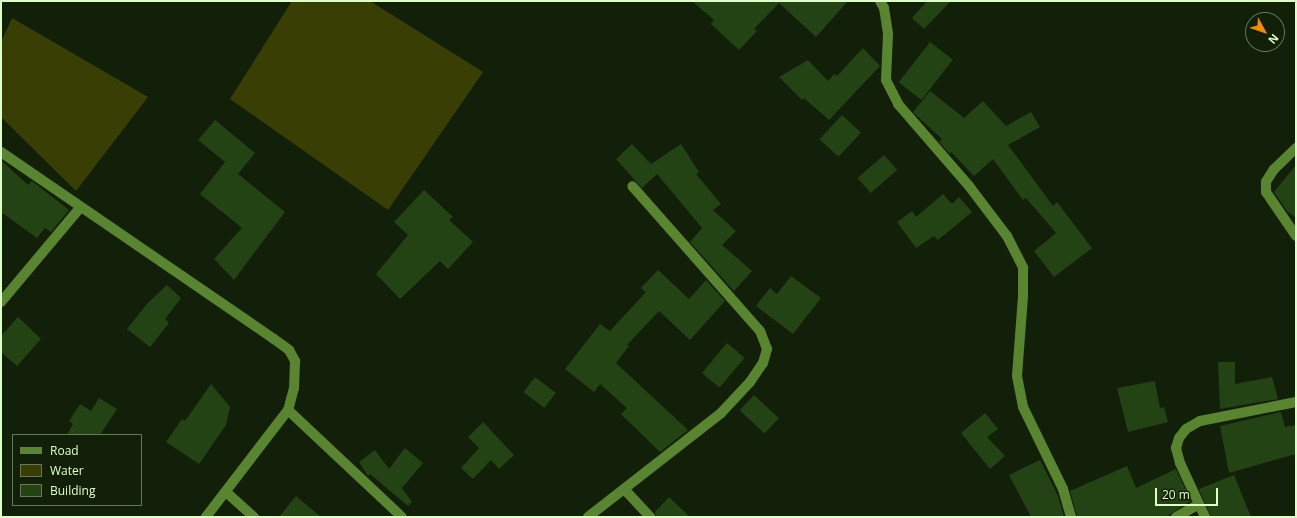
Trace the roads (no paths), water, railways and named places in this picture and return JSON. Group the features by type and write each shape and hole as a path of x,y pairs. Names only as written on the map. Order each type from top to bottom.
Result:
{"street":[{"path":"880,1 884,8 888,34 886,80 898,104 969,186 1007,236 1023,268 1023,296 1017,376 1022,407 1063,489 1072,517"},
{"path":"1296,148 1274,169 1266,182 1266,192 1296,236"},
{"path":"1,152 80,208 289,350 295,362 296,372 288,410 206,517"},
{"path":"588,517 625,490 721,414 754,376 763,363 767,349 760,331 632,186"},
{"path":"1,302 80,208"},
{"path":"1205,517 1176,448 1179,438 1186,429 1200,421 1296,402"},
{"path":"288,410 402,517"},
{"path":"625,490 650,517"},
{"path":"226,492 254,517"},
{"path":"1176,517 1199,504"}],"water":[{"path":"292,1 370,1 483,72 388,210 230,99"},
{"path":"12,18 148,97 76,191 1,117 1,42"}]}
